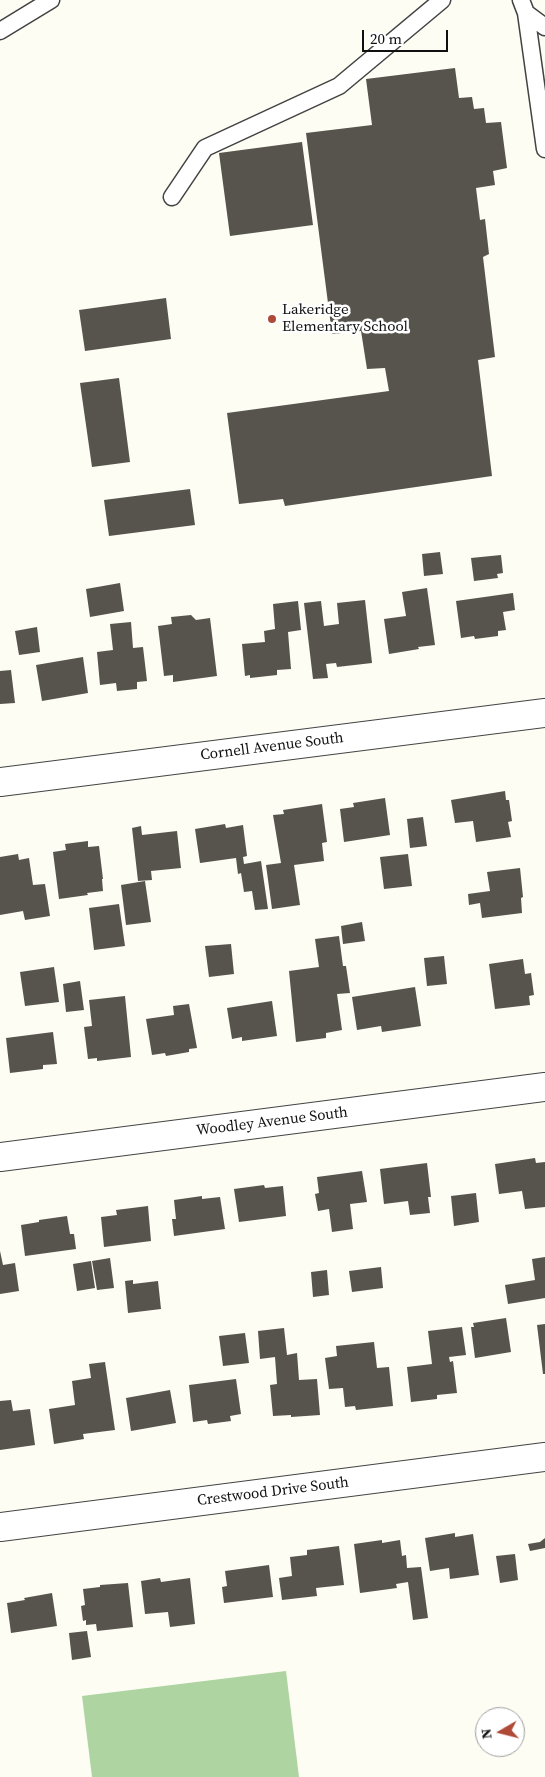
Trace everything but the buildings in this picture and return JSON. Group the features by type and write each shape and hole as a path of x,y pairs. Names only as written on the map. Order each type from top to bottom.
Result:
{"street":[{"name":"Cornell Avenue South","path":"0,782 545,713"},
{"name":"Woodley Avenue South","path":"0,1157 545,1087"},
{"name":"Crestwood Drive South","path":"0,1528 545,1457"}],"lane":[{"path":"0,31 51,0"},
{"path":"172,197 205,148 339,86 442,0"},
{"path":"523,7 545,27"},
{"path":"523,7 545,149"}],"green space":[{"path":"286,1671 299,1777 92,1777 82,1696"}],"place":[{"name":"Lakeridge Elementary School","path":"272,319"}]}
